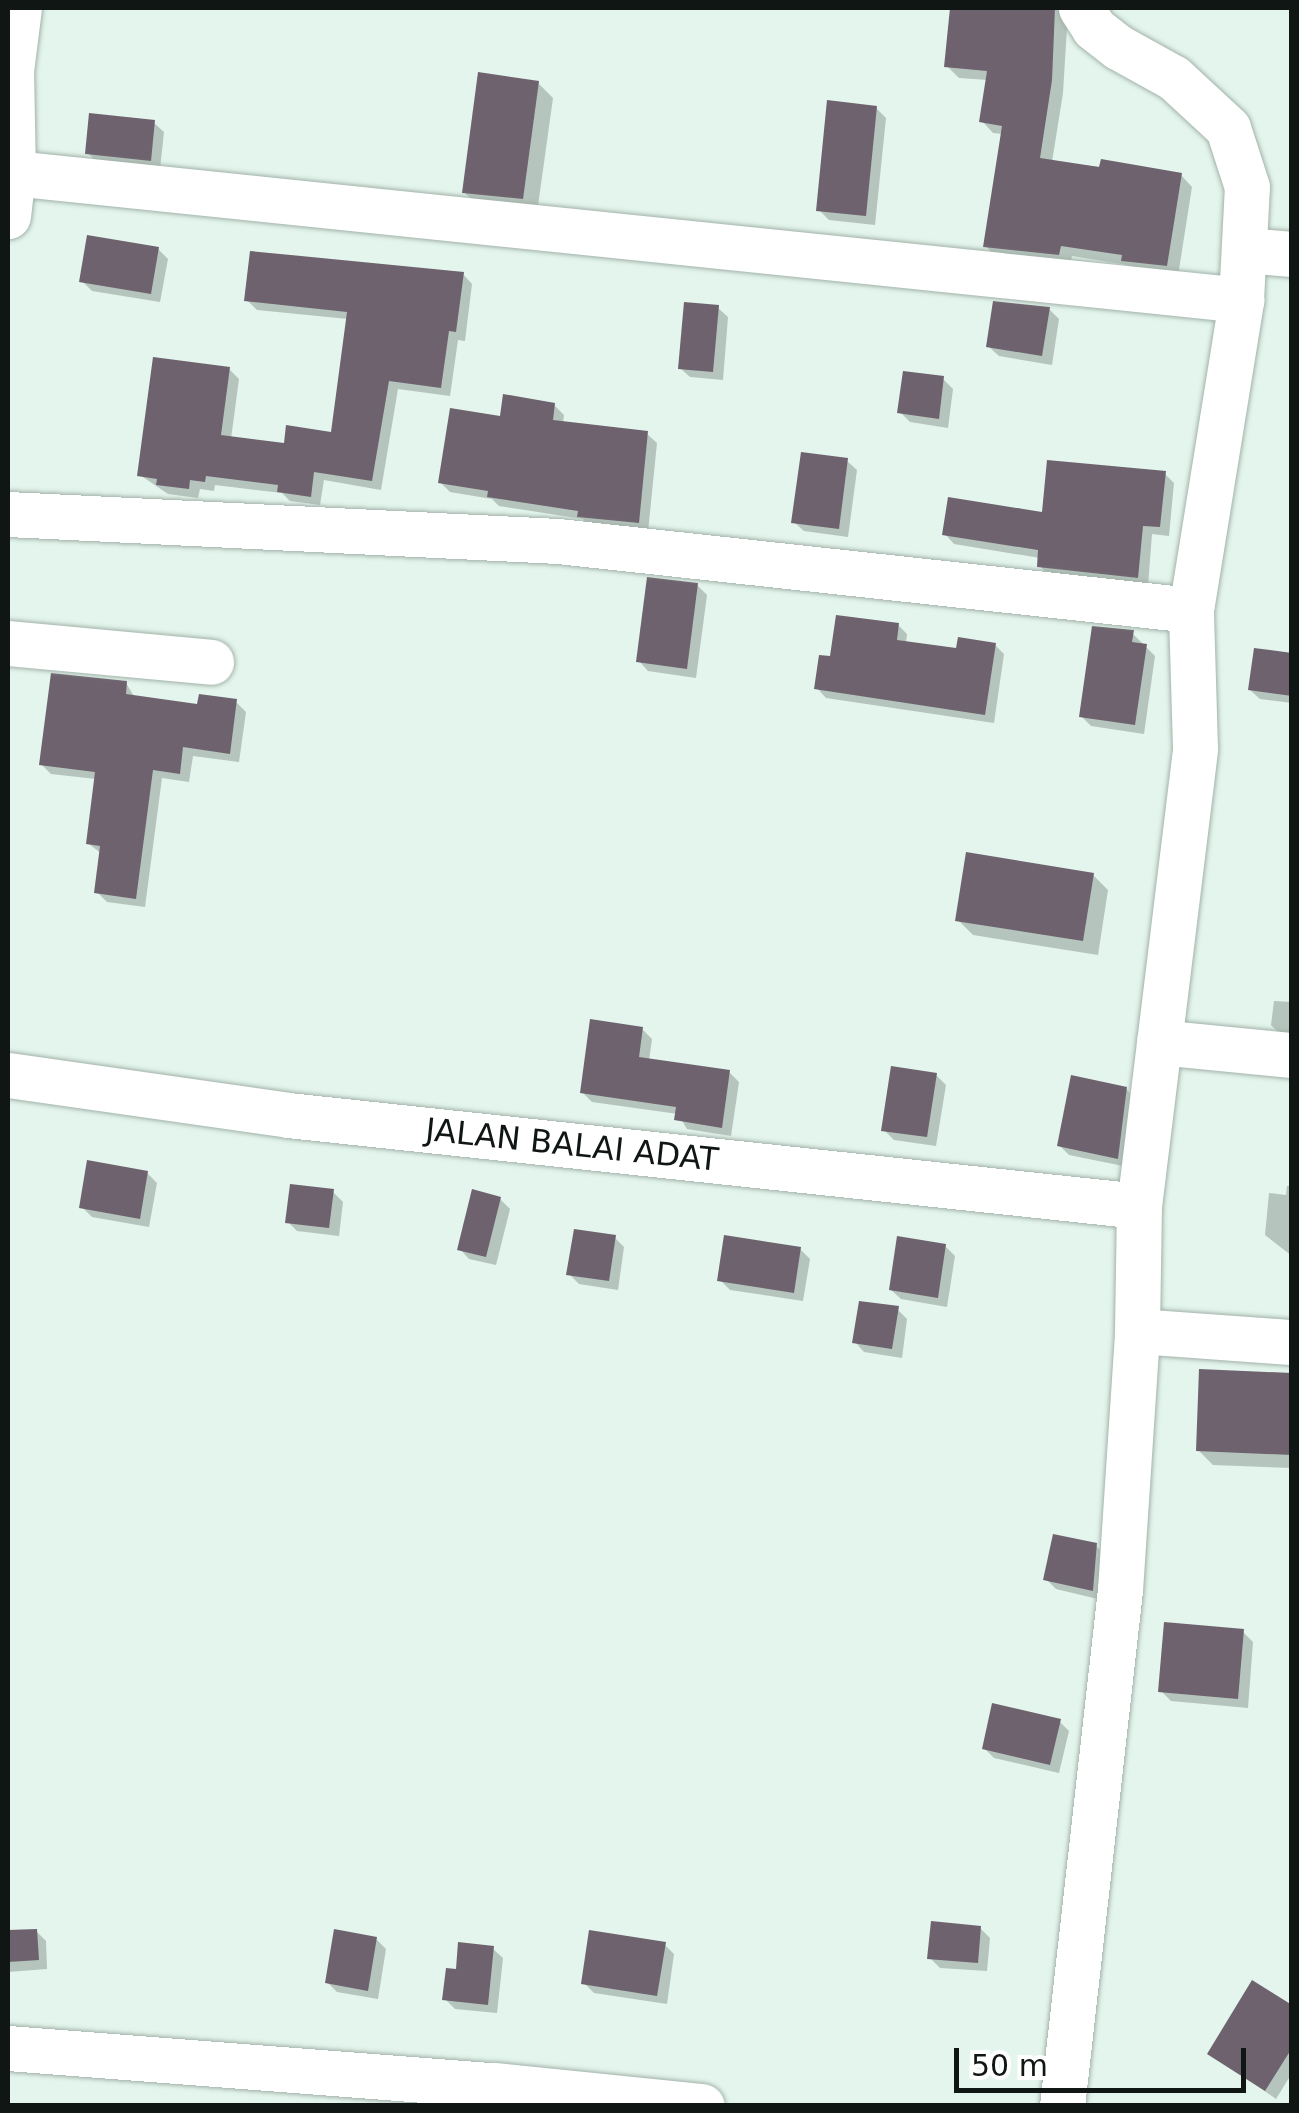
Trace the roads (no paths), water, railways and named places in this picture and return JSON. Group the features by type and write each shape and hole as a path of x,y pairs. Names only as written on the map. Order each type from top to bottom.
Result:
{"street":[{"path":"19,8 10,71 10,194 1241,300"},
{"path":"1062,2106 1120,1590 1137,1331 1138,1206 1195,748 1191,610 1241,300 1247,187 1228,128 1174,78 1106,38 1081,8"},
{"path":"1244,250 1292,254"},
{"path":"8,514 558,541 1191,610"},
{"path":"8,644 211,662"},
{"path":"1159,1042 1292,1055"},
{"name":"JALAN BALAI ADAT","path":"8,1076 288,1115 1138,1206"},
{"path":"1137,1331 1292,1342"},
{"path":"8,2048 493,2095 702,2106"}]}
